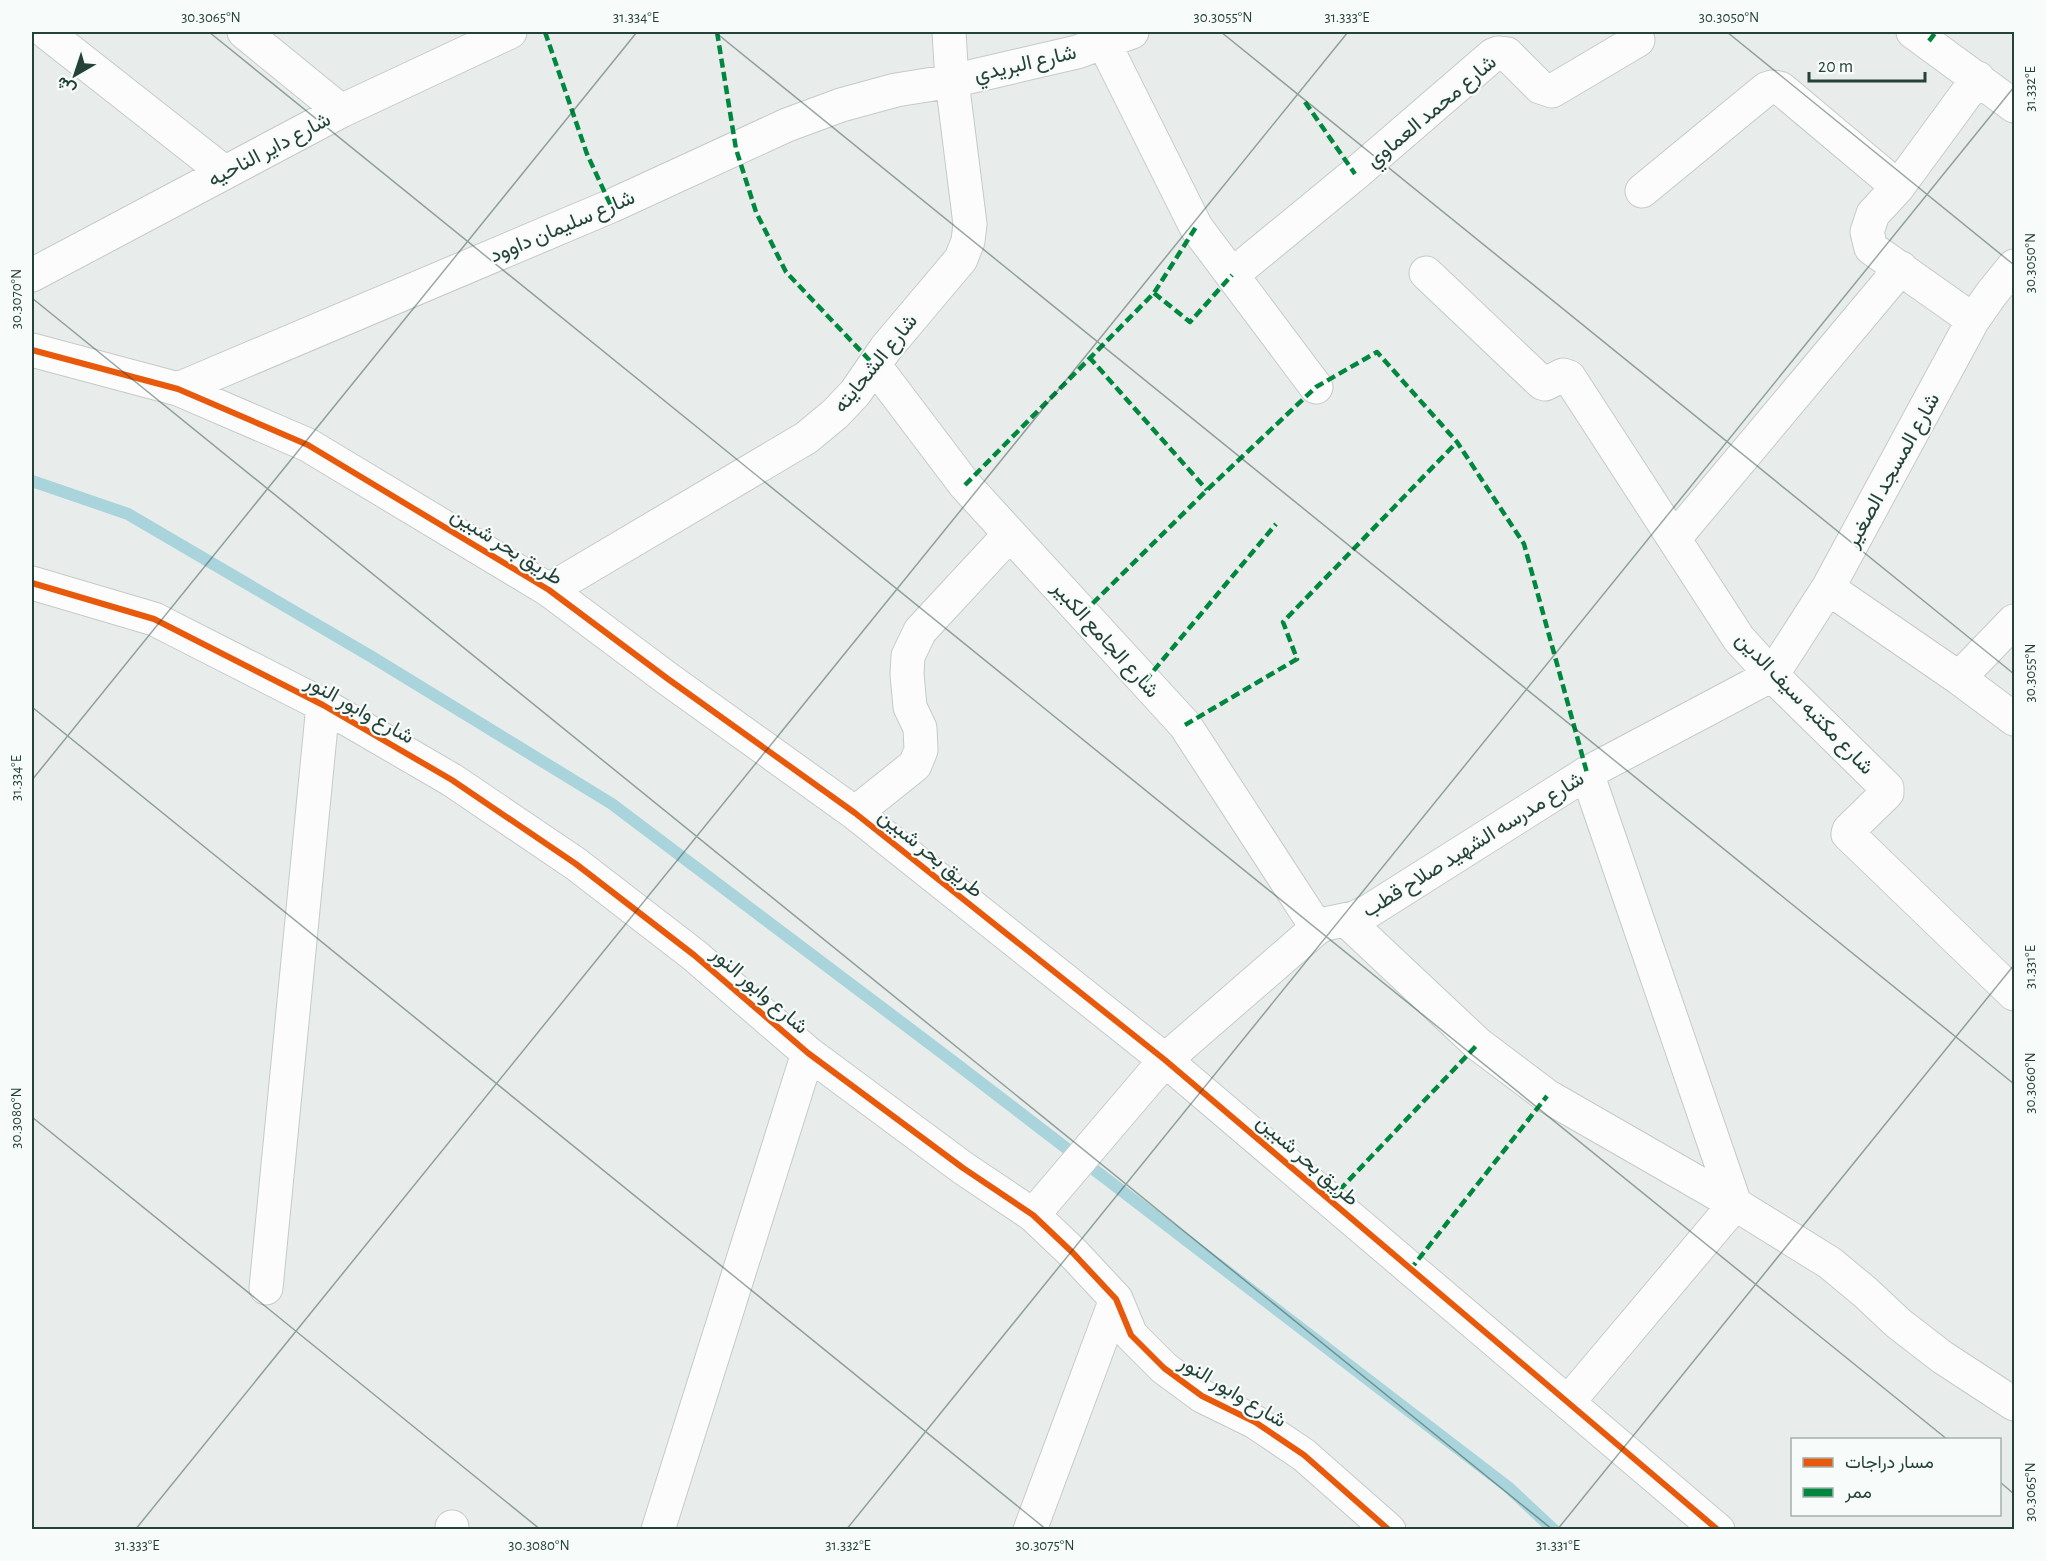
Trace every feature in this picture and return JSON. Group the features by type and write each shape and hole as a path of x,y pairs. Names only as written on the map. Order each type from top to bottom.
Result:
{"street":[{"path":"46,32 224,172"},
{"path":"244,32 341,111"},
{"name":"شارع داير الناحيه","path":"32,275 341,111 510,32"},
{"name":"شارع الشحايته","path":"549,590 806,438 849,400 886,348 961,259 968,241 970,224 952,81 949,32"},
{"path":"1913,32 2014,106"},
{"path":"1096,39 1196,227 1316,387"},
{"name":"شارع البريدي","path":"952,81 1096,39"},
{"name":"شارع محمد العماوي","path":"1232,275 1498,53 1507,54 1540,87 1552,91 1638,40"},
{"path":"1973,320 1871,248 1867,232 1873,214 1898,187 1978,78"},
{"name":"شارع سليمان داوود","path":"178,389 611,206 787,125 841,105 896,90 952,81"},
{"path":"1642,191 1766,89 1772,87 1780,88 1898,187"},
{"name":"شارع المسجد الصغير","path":"1772,675 1828,588 1973,320 2014,266"},
{"path":"1674,539 1901,268"},
{"name":"شارع مكتبه سيف الدين","path":"1426,273 1542,383 1563,375 1569,377 1739,639 1772,675 1888,789 1887,793 1849,830 1848,834 2014,994"},
{"name":"طريق بحر شبين","path":"32,350 178,389 308,445 549,590 668,679 855,813 1165,1060 1410,1270 1569,1401 1718,1530"},
{"name":"شارع الجامع الكبير","path":"875,366 965,485 1185,725 1332,924 1478,1044 1547,1096 1735,1204 1830,1263 1898,1323 1933,1350 2014,1404"},
{"path":"855,813 915,765 921,750 920,728 910,707 907,674 908,656 920,631 1010,534"},
{"name":"شارع وابور النور","path":"32,583 154,619 323,705 452,780 576,864 694,955 808,1053 963,1168 1033,1215 1116,1299 1131,1335 1164,1368 1202,1396 1255,1422 1304,1455 1389,1530"},
{"path":"1828,588 1959,678 2014,719"},
{"path":"1959,678 2014,621"},
{"name":"شارع مدرسه الشهيد صلاح قطب","path":"1033,1215 1165,1060 1332,924 1370,911 1587,773 1772,675"},
{"path":"266,1288 323,705"},
{"path":"1569,1401 1735,1204 1587,773"},
{"path":"658,1530 808,1053"},
{"path":"1030,1530 1116,1299"}],"waterway":[{"path":"32,481 128,514 372,657 612,804 950,1059 1508,1487 1554,1530"}],"marked path":[{"path":"545,32 587,154 611,206"},
{"path":"717,32 736,149 756,212 786,272 875,366"},
{"path":"1929,41 1936,32"},
{"path":"1305,102 1355,174"},
{"path":"965,485 1154,293 1196,227"},
{"path":"1154,293 1190,322 1232,275"},
{"path":"1083,613 1207,490 1316,387 1377,352 1457,442 1524,544 1587,773"},
{"path":"1089,357 1207,490"},
{"path":"1185,725 1297,659 1283,622 1457,442"},
{"path":"1145,681 1276,524"},
{"path":"1330,1200 1478,1044"},
{"path":"1410,1270 1547,1096"}],"cycle path":[{"path":"32,350 178,389 308,445 549,590 668,679 855,813 1165,1060 1718,1530"},
{"path":"32,583 154,619 323,705 452,780 576,864 694,955 808,1053 963,1168 1033,1215 1116,1299 1131,1335 1164,1368 1202,1396 1255,1422 1304,1455 1389,1530"}]}
